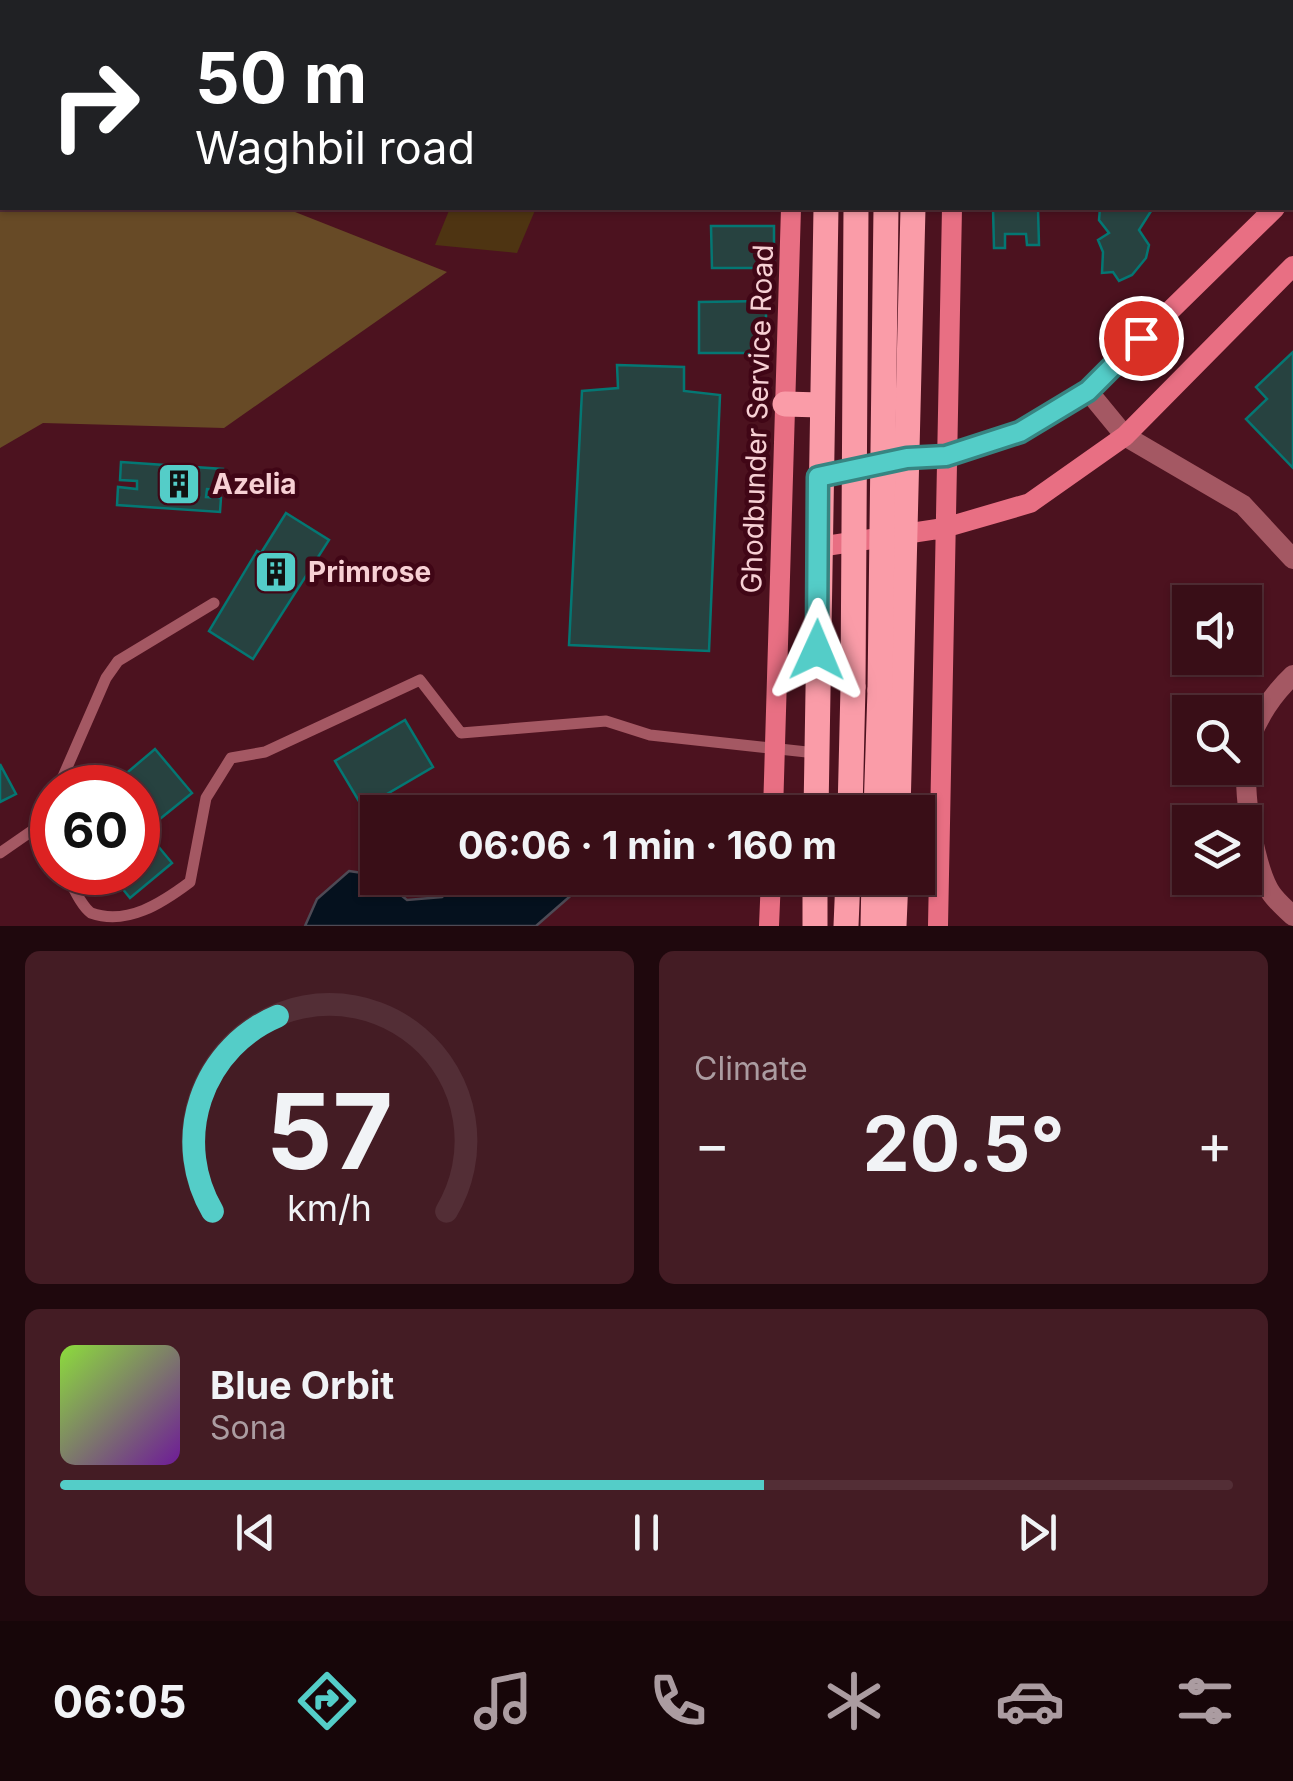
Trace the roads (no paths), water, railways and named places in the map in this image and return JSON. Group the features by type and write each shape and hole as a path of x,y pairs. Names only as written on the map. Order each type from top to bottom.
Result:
{"main road":[{"path":"816,795 818,477 826,210"},
{"path":"850,795 856,210"},
{"path":"876,795 886,210"},
{"path":"899,795 908,535 913,210"},
{"path":"785,404 820,406"},
{"path":"815,895 815,926"},
{"path":"846,926 847,895"},
{"path":"873,926 874,895"},
{"path":"894,926 895,895"}],"street":[{"name":"Ghodbunder Service Road","path":"774,795 791,210"},
{"path":"938,926 952,210"},
{"path":"818,477 907,458 946,456 1020,432 1088,391 1273,210"},
{"path":"819,547 944,528 1030,502 1125,436 1293,267"},
{"path":"1088,391 1125,436 1243,505 1293,559"},
{"path":"1293,674 1271,696 1249,742 1248,794 1252,838 1270,892 1293,916"},
{"path":"769,926 770,895"}],"lane":[{"path":"68,765 106,678 118,661 214,603"},
{"path":"79,895 90,912 112,921 136,922 190,882 206,798 231,758 265,752 420,680 461,733 606,721 650,735 816,753"},
{"path":"0,853 30,832"}],"water":[{"path":"349,871 360,873 360,895 401,895 407,900 444,895 572,895 536,926 305,926 317,899"}],"place":[{"name":"Azelia","path":"179,484"},
{"name":"Primrose","path":"276,572"}]}
